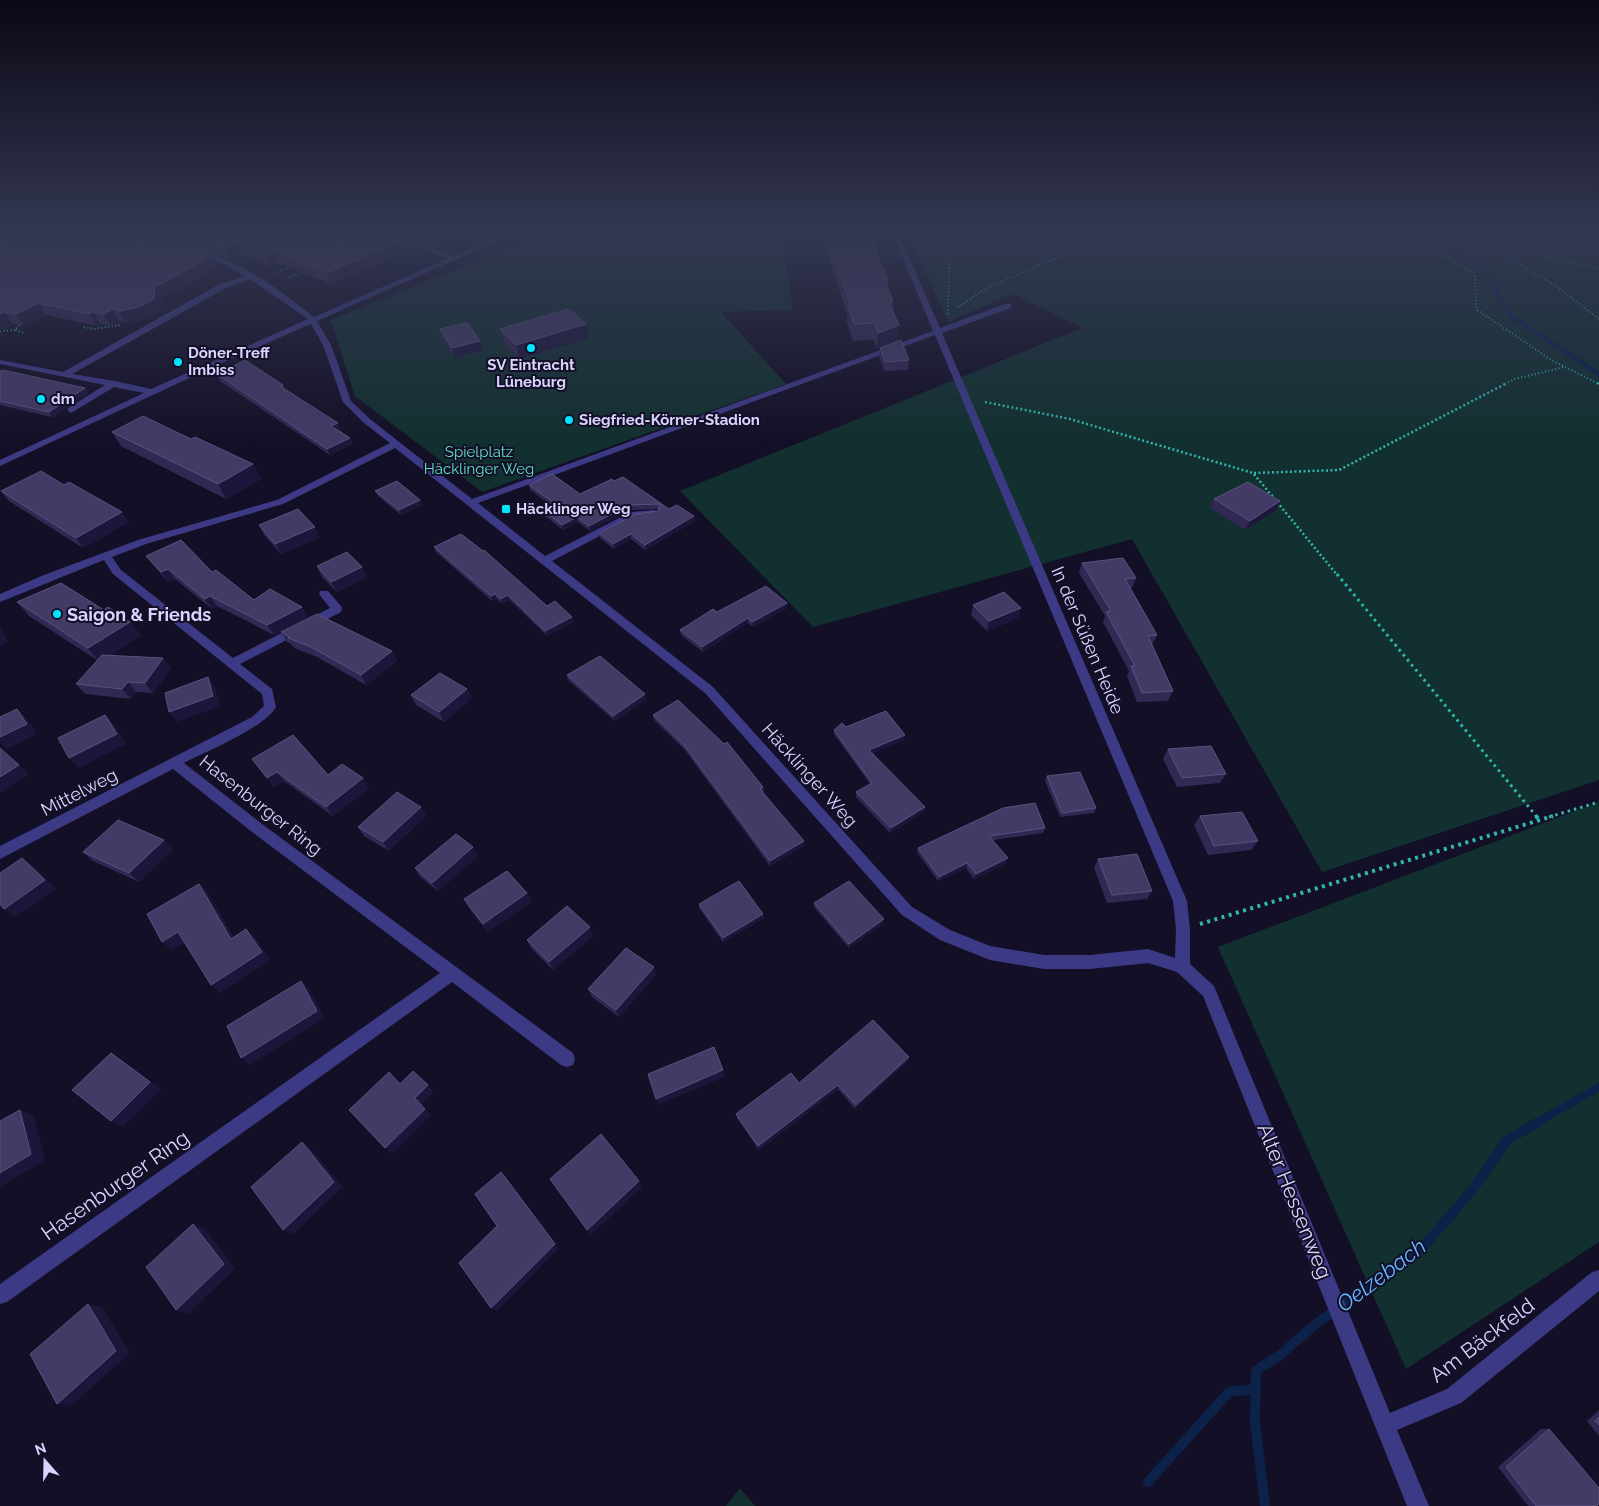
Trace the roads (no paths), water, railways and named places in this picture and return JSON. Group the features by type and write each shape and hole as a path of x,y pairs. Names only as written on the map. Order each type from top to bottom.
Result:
{"street":[{"path":"66,374 194,302"},
{"name":"Häcklinger Weg","path":"291,302 312,319 327,345 348,402 367,421 473,502 709,690 907,911 945,935 990,954 1044,962 1090,962 1148,956 1182,967 1209,991 1228,1036"},
{"path":"0,463 351,302"},
{"name":"In der Süßen Heide","path":"925,302 1180,901 1183,929 1182,967"},
{"path":"473,502 936,327 1008,306"},
{"path":"0,362 115,383 152,392"},
{"path":"71,410 115,383"},
{"path":"0,598 142,542 280,502 395,444"},
{"path":"546,560 634,514 656,512"},
{"name":"Hasenburger Ring","path":"106,555 117,572 268,692 270,706 256,720 174,763 264,834 568,1059"},
{"path":"232,663 338,608 324,594"},
{"name":"Mittelweg","path":"0,854 174,763"},
{"name":"Hasenburger Ring","path":"0,1295 452,973"},
{"name":"Alter Hessenweg","path":"1228,1036 1418,1506"},
{"name":"Am Bäckfeld","path":"1384,1425 1454,1396 1599,1279"}],"waterway":[{"path":"1503,302 1511,316 1599,374"},
{"name":"Oelzebach","path":"1538,1122 1599,1087"},
{"name":"Oelzebach","path":"1265,1506 1255,1422 1256,1371 1280,1355 1317,1323 1424,1246 1473,1189 1507,1140 1540,1121"},
{"path":"1148,1482 1229,1392 1254,1389"}],"place":[{"name":"SV Eintracht Lüneburg","path":"531,348"},
{"name":"Döner-Treff Imbiss","path":"178,362"},
{"name":"dm","path":"41,399"},
{"name":"Siegfried-Körner-Stadion","path":"569,420"},
{"name":"Häcklinger Weg","path":"506,509"},
{"name":"Saigon & Friends","path":"57,614"}],"park label":[{"name":"Spielplatz Häcklinger Weg","path":"479,460"}]}
